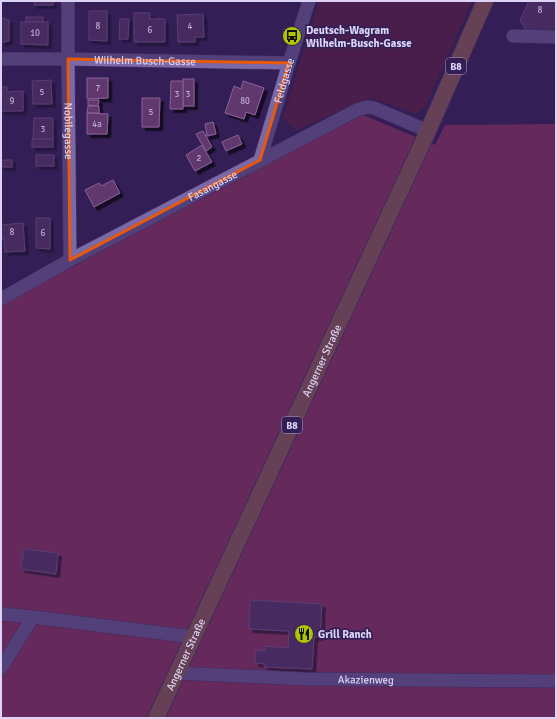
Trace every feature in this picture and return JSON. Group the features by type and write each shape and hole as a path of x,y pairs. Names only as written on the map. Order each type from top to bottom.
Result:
{"main road":[{"name":"Angerner Straße","path":"156,718 428,131 485,1"}],"street":[{"name":"Nobilegasse","path":"68,1 70,260"},
{"name":"Feldgasse","path":"260,160 289,63 310,1"},
{"path":"513,36 556,37"},
{"name":"Wilhelm Busch-Gasse","path":"1,59 289,63"},
{"name":"Fasangasse","path":"1,299 70,260 357,110 367,107 374,108 428,131"},
{"path":"1,614 194,637"},
{"path":"1,668 33,617"},
{"name":"Akazienweg","path":"177,673 305,679 556,682"}],"highlighted area":[{"path":"68,59 289,63 260,160 70,260"}],"shaded area":[{"path":"319,1 472,1 425,107 416,114 372,98 296,130 283,119"},
{"path":"363,115 435,145 445,125 556,124 556,718 1,718 1,305 266,163"}],"building":[{"path":"34,1 53,1 53,5 34,5"},
{"path":"529,1 556,1 556,33 528,33 520,20"},
{"path":"89,11 107,11 107,41 89,40"},
{"path":"134,13 150,13 150,19 165,19 165,42 134,42"},
{"path":"203,14 204,37 195,37 195,42 178,42 177,15"},
{"path":"26,17 43,17 43,22 26,22"},
{"path":"1,18 9,20 9,41 6,42 1,42"},
{"path":"120,19 129,19 128,39 119,39"},
{"path":"21,22 48,22 48,45 21,44"},
{"path":"87,78 108,78 108,98 87,99"},
{"path":"183,79 194,79 194,106 183,106"},
{"path":"51,80 52,104 33,104 32,81"},
{"path":"171,81 183,81 183,109 170,109"},
{"path":"243,81 264,88 255,115 246,112 244,119 225,113 234,86 241,89"},
{"path":"1,87 7,87 7,92 23,91 23,111 1,111"},
{"path":"142,98 160,98 159,127 142,127"},
{"path":"88,100 99,100 98,106 88,105"},
{"path":"88,106 99,106 99,113 87,113"},
{"path":"87,113 108,114 107,134 87,134"},
{"path":"34,118 53,118 53,139 33,139"},
{"path":"213,122 216,134 207,136 205,124"},
{"path":"203,131 212,147 206,151 196,134"},
{"path":"238,135 242,144 226,151 222,142"},
{"path":"32,139 53,139 53,147 32,147"},
{"path":"202,145 212,162 195,171 186,155"},
{"path":"36,155 54,155 54,166 36,166"},
{"path":"1,160 12,160 12,167 1,167"},
{"path":"113,180 120,193 94,207 85,190 99,183 101,186"},
{"path":"36,218 50,218 50,249 36,248"},
{"path":"23,223 25,251 5,252 4,239 1,239 1,225"},
{"path":"24,549 58,553 56,574 21,569"},
{"name":"Grill Ranch","path":"250,600 322,604 320,637 314,637 312,669 264,667 265,664 255,663 256,650 265,651 265,646 288,648 289,631 249,629"}],"place":[{"name":"Deutsch-Wagram Wilhelm-Busch-Gasse","path":"292,36"},
{"name":"Grill Ranch","path":"304,634"}]}
